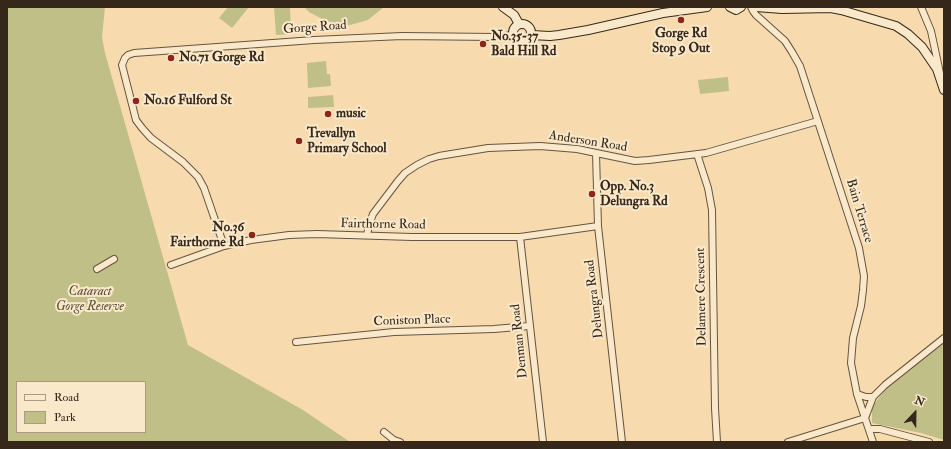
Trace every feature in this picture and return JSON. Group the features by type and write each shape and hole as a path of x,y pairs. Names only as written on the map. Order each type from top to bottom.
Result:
{"street":[{"path":"503,7 514,16 519,24"},
{"path":"530,35 550,36 566,34 663,13 707,7"},
{"path":"730,7 736,10 741,7"},
{"name":"Bain Terrace","path":"751,7 756,16 777,33 792,52 800,66 849,214 862,262 864,276 860,306 852,338 851,350 853,378 872,442"},
{"path":"756,7 782,9 831,8 890,24 908,34 922,47 932,61 941,79"},
{"path":"916,7 925,19"},
{"path":"921,7 931,31 944,90"},
{"path":"519,24 524,24 529,27 530,35 527,40 522,42 516,40 513,35 515,27 519,24"},
{"name":"Gorge Road","path":"224,246 204,188 198,177 183,162 151,138 136,120 124,74 123,62 128,55 314,40 402,36 495,37 513,35"},
{"name":"Anderson Road","path":"367,235 373,214 405,172 429,159 472,150 527,146 560,147 635,161 670,158 706,153 818,121"},
{"name":"Delungra Road","path":"596,153 598,226 622,442"},
{"name":"Delamere Crescent","path":"697,154 708,188 712,210 717,442"},
{"name":"Fairthorne Road","path":"171,265 224,246 251,240 289,235 520,237 598,226"},
{"name":"Denman Road","path":"520,237 543,442"},
{"path":"98,269 114,259"},
{"name":"Coniston Place","path":"296,342 394,332 494,330 529,326"},
{"path":"788,442 865,418 873,397 906,367 944,338"},
{"path":"857,394 866,397 873,397"},
{"path":"869,429 880,429 930,442"},
{"path":"384,432 394,440 400,442"}],"green space":[{"name":"Cataract Gorge Reserve","path":"7,7 105,7 102,37 105,53 188,345 303,410 350,442 7,442"},
{"path":"228,7 249,7 232,28 219,18"},
{"path":"274,7 290,7 291,34 276,35"},
{"path":"304,7 384,7 368,20 350,25 326,21 309,12"},
{"path":"326,61 327,74 330,74 331,86 308,88 307,63"},
{"path":"728,77 729,91 700,94 698,80"},
{"path":"333,95 334,107 308,108 308,97"},
{"path":"944,343 944,440 921,433 872,423 872,407 885,390"}],"place":[{"name":"Gorge Rd Stop 9 Out","path":"681,20"},
{"name":"No.35-37 Bald Hill Rd","path":"483,44"},
{"name":"No.71 Gorge Rd","path":"171,58"},
{"name":"No.16 Fulford St","path":"136,101"},
{"name":"music","path":"328,114"},
{"name":"Trevallyn Primary School","path":"299,141"},
{"name":"Opp. No.3 Delungra Rd","path":"592,194"},
{"name":"No.36 Fairthorne Rd","path":"252,235"}]}
